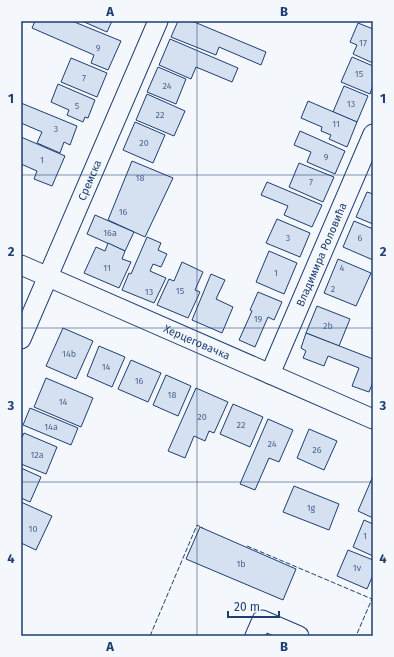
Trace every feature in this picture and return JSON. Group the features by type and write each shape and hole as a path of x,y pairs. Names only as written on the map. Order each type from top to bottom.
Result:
{"street":[{"name":"Сремска","path":"21,339 158,21"},
{"name":"Владимира Роловића","path":"270,374 373,134"},
{"name":"Херцеговачка","path":"21,265 373,419"},
{"path":"255,636 262,620 299,636"}],"building":[{"path":"35,21 72,21 121,41 108,70 91,63 94,55 32,28"},
{"path":"82,21 112,21 107,32"},
{"path":"178,21 192,21 266,52 261,65 219,47 216,55 171,37"},
{"path":"358,23 373,29 373,63 353,54 357,45 350,42"},
{"path":"170,39 238,68 232,82 196,67 191,79 159,65"},
{"path":"352,57 373,66 373,85 370,94 341,82"},
{"path":"71,58 107,73 97,97 61,82"},
{"path":"158,67 186,79 176,104 147,92"},
{"path":"58,84 95,100 88,118 85,117 83,122 67,115 69,110 51,102"},
{"path":"344,86 368,96 357,122 333,112"},
{"path":"147,94 185,111 174,136 136,120"},
{"path":"308,101 357,122 347,147 329,139 331,135 321,131 322,127 301,118"},
{"path":"21,103 77,126 70,145 64,142 60,153 37,143 42,132 21,123"},
{"path":"135,122 165,135 153,163 123,150"},
{"path":"300,131 345,151 335,174 307,162 311,152 294,145"},
{"path":"21,137 65,156 52,186 34,179 37,171 21,164"},
{"path":"132,161 173,178 145,237 108,220"},
{"path":"299,163 334,177 323,202 289,187"},
{"path":"267,182 322,205 312,227 284,215 288,206 261,195"},
{"path":"367,192 373,194 373,224 356,217"},
{"path":"95,215 134,232 125,251 87,234"},
{"path":"277,219 310,233 300,257 266,243"},
{"path":"354,221 373,229 373,260 343,247"},
{"path":"147,237 161,243 158,250 167,254 161,267 153,264 150,271 166,278 154,303 122,290 129,273 131,274"},
{"path":"108,243 125,251 122,259 131,262 119,288 84,273 96,247 105,251"},
{"path":"269,251 297,263 284,294 256,282"},
{"path":"338,259 371,273 356,306 324,293"},
{"path":"182,262 203,272 195,290 200,292 188,318 157,305 169,279 174,281"},
{"path":"211,274 225,280 216,299 233,307 222,333 192,320"},
{"path":"258,292 282,302 274,320 268,317 255,347 239,340 252,311 250,310"},
{"path":"317,306 350,319 339,346 306,333"},
{"path":"63,328 93,341 76,379 46,366"},
{"path":"306,333 373,359 373,382 369,392 352,386 359,368 328,356 324,366 303,358 306,351 301,348"},
{"path":"99,346 125,357 112,387 87,376"},
{"path":"131,360 161,373 148,402 118,389"},
{"path":"166,375 191,386 178,416 153,405"},
{"path":"46,378 93,398 81,427 34,407"},
{"path":"196,388 228,402 214,433 209,431 205,441 194,436 185,458 168,451"},
{"path":"233,404 263,417 250,447 220,434"},
{"path":"30,408 78,428 71,445 23,425"},
{"path":"268,419 293,430 279,462 269,458 255,490 240,484"},
{"path":"309,429 337,441 324,470 297,458"},
{"path":"24,433 57,447 46,474 21,464 21,439"},
{"path":"21,468 41,477 30,502 21,498"},
{"path":"373,476 373,518 358,511"},
{"path":"294,486 339,504 329,530 283,512"},
{"path":"21,502 52,516 36,550 21,543"},
{"path":"364,520 373,524 373,556 353,547"},
{"path":"200,527 296,569 283,600 186,559"},
{"path":"348,550 373,560 373,575 367,589 337,576"}],"fence":[{"path":"150,636 197,525 203,528"},
{"path":"247,546 372,599 356,636"}]}
